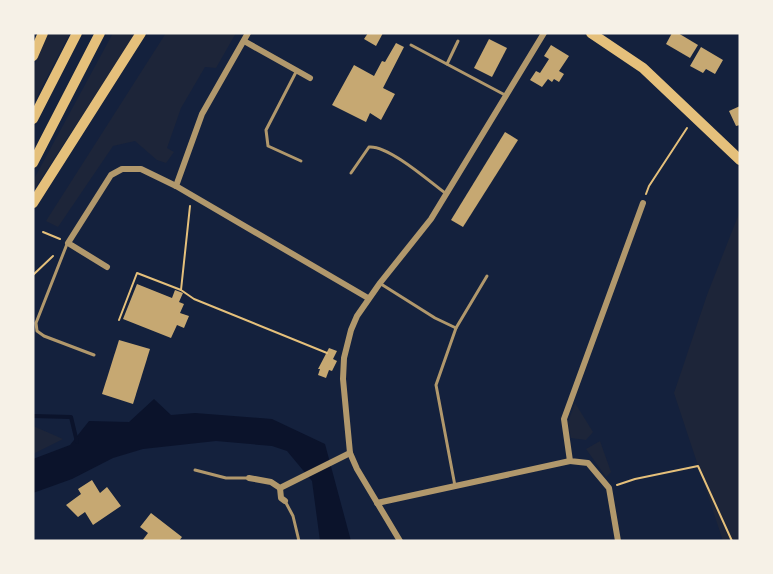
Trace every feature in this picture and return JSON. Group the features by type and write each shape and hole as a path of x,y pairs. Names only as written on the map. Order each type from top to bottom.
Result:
{"main road":[{"path":"33,56 43,33"},
{"path":"33,119 77,33"},
{"path":"33,163 100,33"},
{"path":"33,203 141,33"},
{"path":"591,33 643,68 740,160"}],"street":[{"path":"176,186 201,114 248,33"},
{"path":"400,541 350,453 344,403 344,358 351,330 368,298 431,219 544,33"},
{"path":"244,41 310,78"},
{"path":"107,267 68,243 111,175 122,169 141,169 191,194 368,298"},
{"path":"570,461 564,419 643,203"},
{"path":"280,488 350,453"},
{"path":"377,503 570,461 588,463 609,488 618,541"},
{"path":"249,477 271,482 280,488"},
{"path":"280,488 280,498 285,501"}],"lane":[{"path":"447,64 458,41"},
{"path":"411,45 506,96"},
{"path":"297,70 266,130 268,146 301,161"},
{"path":"351,173 369,147 379,147 446,194"},
{"path":"68,243 36,323 37,331 44,336 93,355"},
{"path":"455,486 436,386 456,328 487,276"},
{"path":"380,283 435,318 456,328"},
{"path":"195,470 226,478 249,477"},
{"path":"285,501 293,516 299,541"}],"path":[{"path":"643,203 649,186 687,128"},
{"path":"181,290 191,194"},
{"path":"33,274 68,243 43,232"},
{"path":"119,320 137,273 181,290 194,299 327,353"},
{"path":"609,488 635,479 698,466 732,541"}],"shaded area":[{"path":"48,33 70,33 33,104 33,69"},
{"path":"113,33 136,33 33,191 35,177"},
{"path":"166,33 236,33 216,68 205,67 181,108 167,148 174,152 166,163 157,160 135,141 113,146 58,227 46,221"},
{"path":"740,211 740,541 723,541 674,393 707,295"},
{"path":"154,399 171,415 195,413 272,419 325,444 351,541 320,541 312,481 287,451 272,446 216,441 143,449 113,458 72,479 33,493 33,459 70,445 89,421 129,422"},
{"path":"575,403 593,432 586,440 571,438 568,422"},
{"path":"33,426 63,439 33,454"},
{"path":"600,441 611,472 606,477 586,449"}],"building":[{"path":"368,33 383,33 376,46 364,39"},
{"path":"672,33 678,33 698,45 690,58 666,44"},
{"path":"489,39 507,48 492,77 474,68"},
{"path":"396,43 404,47 383,88 395,94 381,120 370,113 366,122 332,105 354,65 374,76"},
{"path":"551,45 569,56 559,71 564,74 559,82 554,79 552,82 548,79 542,87 530,80 536,71 540,73 549,59 544,56"},
{"path":"701,47 723,60 715,74 706,69 703,73 690,66"},
{"path":"740,106 740,125 736,126 729,111"},
{"path":"505,132 518,140 463,227 451,220"},
{"path":"137,284 172,298 175,290 183,293 179,302 184,304 180,313 189,316 184,328 177,325 171,338 123,319"},
{"path":"119,340 150,349 133,404 102,394"},
{"path":"329,348 337,351 333,359 337,361 332,371 329,370 326,378 318,375 320,369 318,369"},
{"path":"92,480 100,493 107,487 121,506 93,525 85,512 78,517 66,505 81,494 78,489"},
{"path":"151,513 182,537 179,541 142,541 148,533 140,527"}],"waterway":[{"path":"33,416 71,417 77,442"}]}
